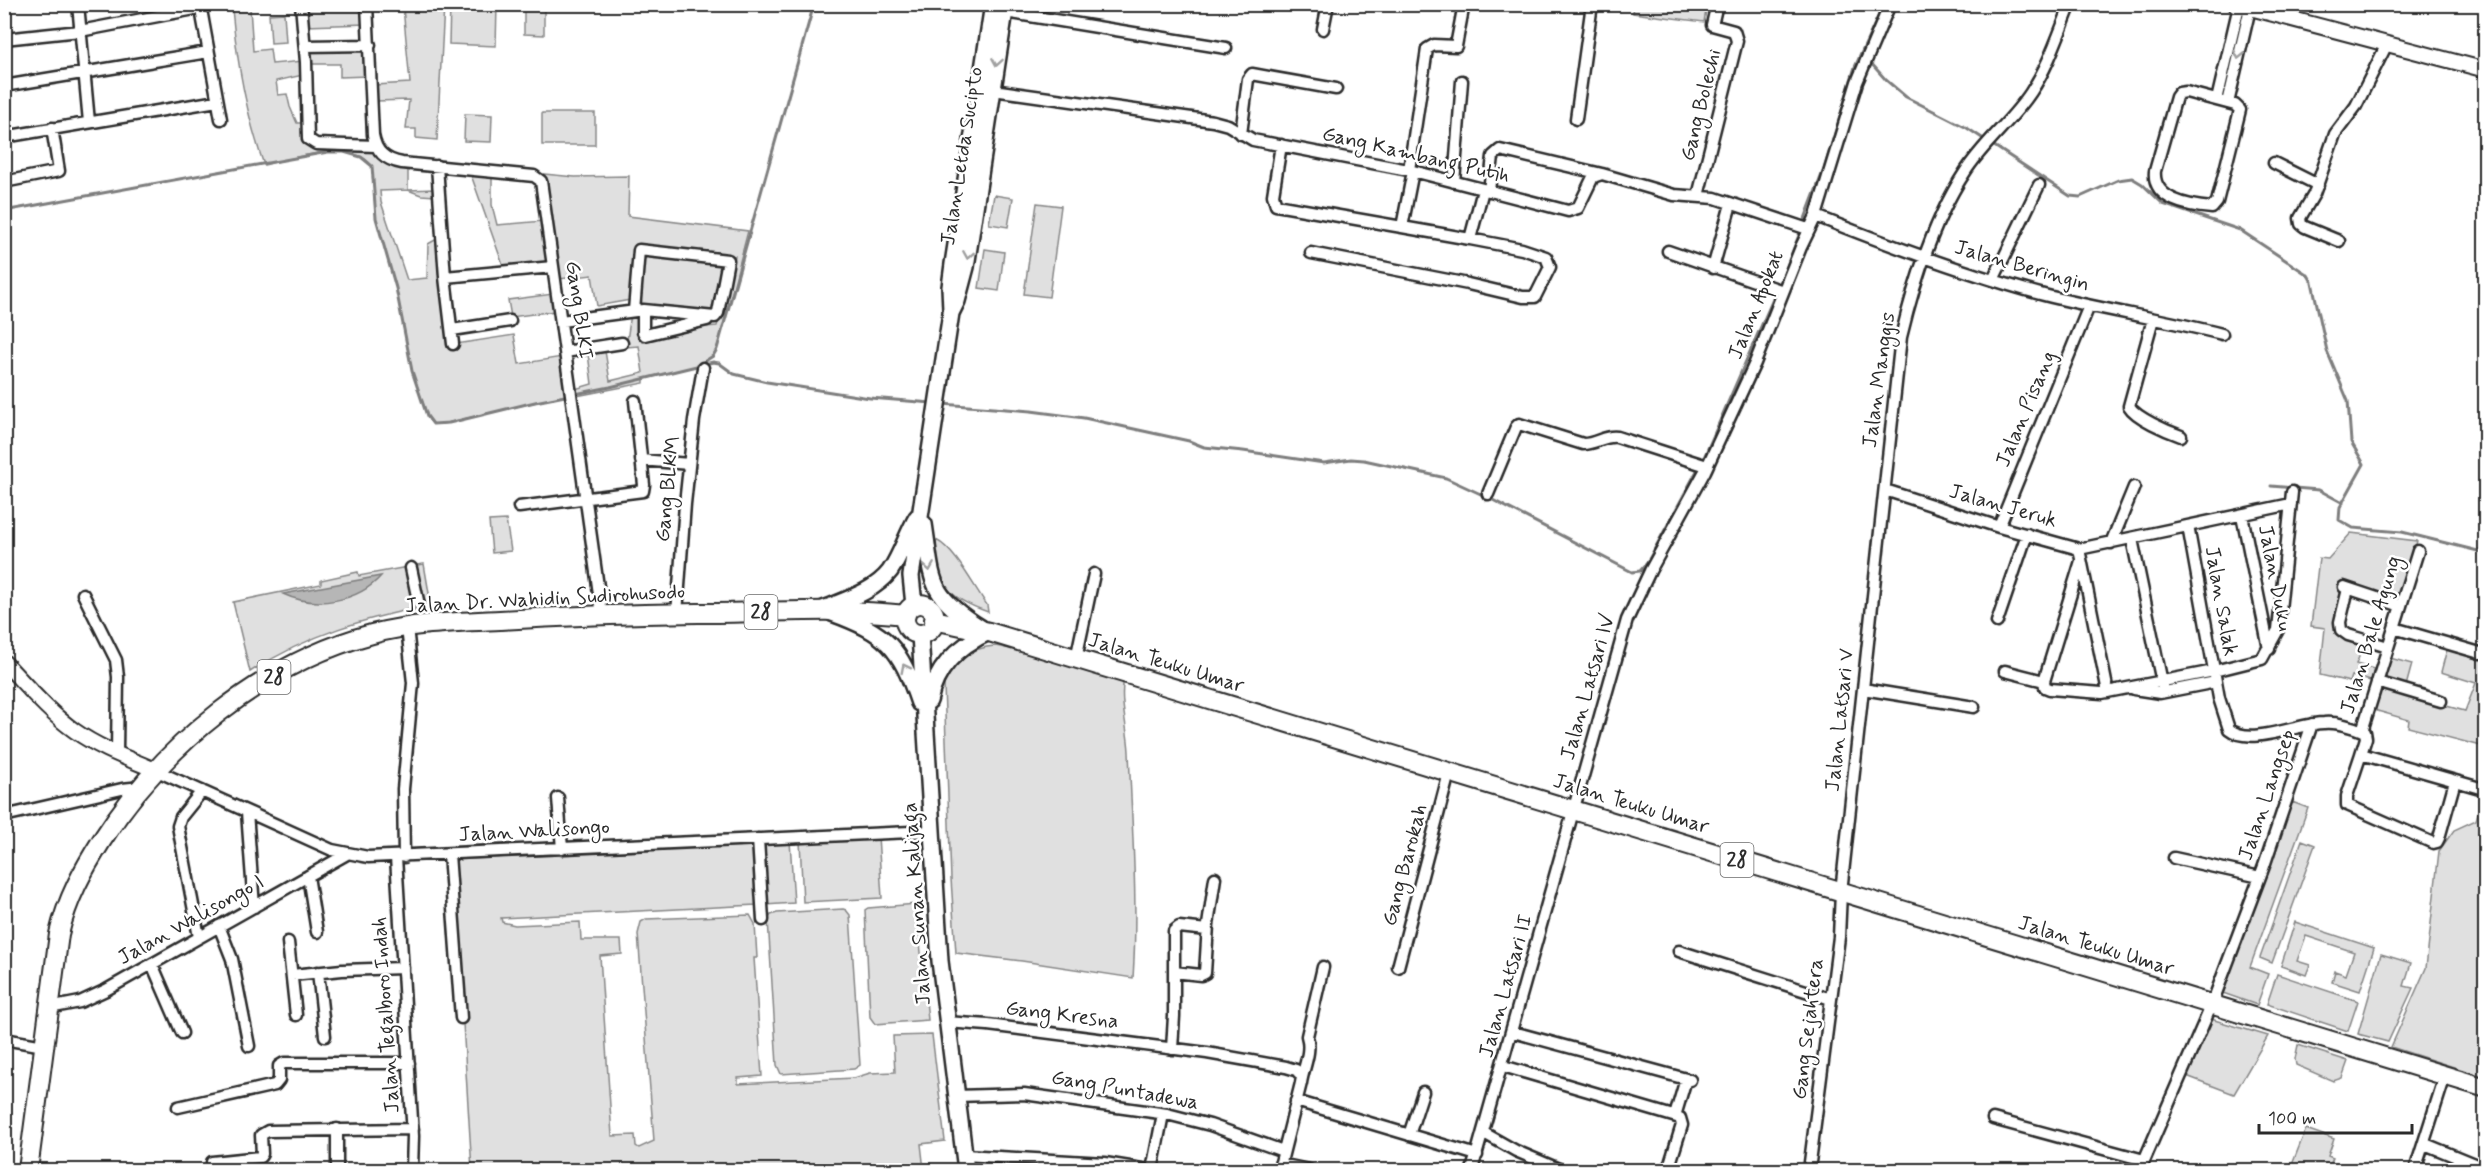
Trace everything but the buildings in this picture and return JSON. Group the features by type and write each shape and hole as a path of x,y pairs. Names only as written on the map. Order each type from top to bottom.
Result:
{"highway":[{"name":"28","path":"910,610 928,607 932,610 934,620"},
{"name":"Jalan Dr. Wahidin Sudirohusodo","path":"28,1170 59,934 67,904 88,862 120,812 155,770 216,715 273,677 343,644 370,634 407,627 602,615 910,610"},
{"path":"910,610 908,628 920,634 931,628 934,620"},
{"name":"Jalan Teuku Umar","path":"934,620 989,632 2486,1088"}],"main road":[{"name":"Jalan Letda Sucipto","path":"951,313 957,301 966,267 993,90 1002,7"},
{"name":"Jalan Letda Sucipto","path":"910,610 911,576 951,313 950,287 1002,7"},
{"path":"821,610 868,589 885,576 893,565 921,509"},
{"path":"921,509 929,568 934,584 957,611 989,632 961,647 938,675 932,690 926,723"},
{"path":"821,610 875,631 892,646 906,669 926,723"},
{"name":"Jalan Sunan Kalijaga","path":"920,634 946,1022 965,1163"}],"street":[{"path":"78,4 88,122"},
{"path":"302,4 309,141 316,144 376,147 373,135 367,4"},
{"path":"1323,29 1328,4"},
{"path":"1402,227 1426,52 1430,46 1456,46 1464,4"},
{"path":"1576,119 1592,4"},
{"name":"Gang Bolechi","path":"1698,196 1737,38 1732,30 1712,26 1717,4"},
{"name":"Jalan Apokat","path":"1631,608 1755,363 1778,289 1804,227 1816,216 1862,69 1890,4"},
{"name":"Jalan Manggis","path":"1878,553 1898,353 1924,259 1956,187 1976,156 2033,89 2071,4"},
{"path":"4,39 80,31 200,6 221,119"},
{"path":"2223,101 2241,6 2287,11 2387,44 2486,70"},
{"path":"1002,7 1226,48"},
{"path":"2339,241 2305,227 2300,222 2301,215 2318,184 2335,134 2356,106 2387,44"},
{"path":"305,46 370,45"},
{"path":"4,86 208,52"},
{"path":"1241,134 1248,79 1251,74 1336,89"},
{"path":"1454,182 1462,81"},
{"name":"Gang Kambang Putih","path":"993,90 1178,114 1223,123 1253,140 1411,171 1572,211 1579,206 1593,177 1604,174"},
{"path":"2186,92 2223,101 2238,106 2240,114 2215,205 2212,208 2206,207 2165,196 2156,184 2155,171 2177,94 2186,92"},
{"path":"4,137 217,101"},
{"path":"4,182 59,171 52,128"},
{"path":"1281,145 1273,195 1276,205 1513,247 1546,257 1550,267 1537,295 1532,298 1311,253"},
{"name":"Gang BLKI","path":"376,147 392,161 538,177 561,321 602,615"},
{"path":"1470,239 1486,191 1494,156 1500,150 1604,174 1666,193 1698,196 1731,204 1804,227"},
{"path":"2274,163 2318,184"},
{"path":"437,166 445,277 453,344"},
{"path":"1993,280 2039,185"},
{"path":"1713,268 1731,204"},
{"name":"Jalan Beringin","path":"1816,216 1924,259 1993,280 2089,306 2222,334"},
{"path":"643,249 728,260 718,313 713,318 645,335 638,310 638,254 643,249"},
{"path":"1668,251 1778,289"},
{"path":"445,277 553,267"},
{"name":"Jalan Pisang","path":"1999,527 2043,424 2089,306"},
{"path":"561,321 638,310 713,318"},
{"path":"2153,319 2129,402 2130,408 2181,436"},
{"path":"452,330 510,321"},
{"path":"565,352 622,343"},
{"name":"Gang BLKM","path":"677,614 689,464 704,368"},
{"path":"519,507 642,492 644,485 635,401"},
{"path":"1488,494 1517,425 1522,424 1586,444 1609,436 1617,437 1702,465"},
{"path":"641,460 689,464"},
{"path":"2111,543 2134,488"},
{"name":"Jalan Jeruk","path":"1885,490 2027,534 2080,554 2132,538 2291,504"},
{"path":"2080,554 2044,681 2046,687 2092,693 2108,692 2130,687 2163,687 2215,676 2259,661 2269,649 2279,626 2292,492"},
{"name":"Jalan Duku","path":"2242,515 2269,649"},
{"name":"Jalan Salak","path":"2188,526 2215,676"},
{"path":"1997,622 2027,534"},
{"path":"2132,538 2163,687"},
{"name":"Jalan Bale Agung","path":"2418,551 2362,731 2366,736 2347,796 2347,805 2433,843 2439,838 2455,781"},
{"name":"Jalan Latsari V","path":"1841,892 1878,553"},
{"path":"2080,554 2108,692"},
{"path":"411,568 419,605"},
{"path":"1076,659 1094,574"},
{"path":"2388,647 2348,635 2341,630 2345,588 2401,606"},
{"path":"83,594 116,660 118,677 117,753"},
{"name":"Jalan Latsari IV","path":"1575,811 1612,666 1631,608"},
{"name":"Jalan Tegalboro Indah","path":"407,627 413,683 403,789 400,857 403,968 413,1129 412,1170"},
{"path":"2394,628 2480,653"},
{"path":"4,662 67,724 117,753 155,770"},
{"path":"2005,671 2044,681"},
{"name":"Jalan Langsep","path":"2215,676 2224,719 2234,733 2272,734 2312,724"},
{"path":"2377,682 2442,701"},
{"path":"1863,688 1974,707"},
{"path":"2312,724 2330,723 2362,731"},
{"name":"Jalan Langsep","path":"2142,1165 2212,1005 2260,877 2312,724"},
{"path":"2361,754 2480,788"},
{"name":"Jalan Walisongo","path":"155,770 332,850 347,854 400,857 932,831"},
{"name":"Gang Barokah","path":"1398,967 1449,773"},
{"path":"4,816 122,789 141,787"},
{"path":"199,937 178,826 185,811 202,791"},
{"path":"558,798 562,849"},
{"name":"Jalan Latsari II","path":"1472,1170 1575,811"},
{"path":"248,812 254,907"},
{"path":"758,839 763,920"},
{"name":"Jalan Walisongo I","path":"49,1008 84,1000 347,854"},
{"path":"449,854 460,1018"},
{"path":"2174,858 2260,877"},
{"path":"308,876 317,933"},
{"path":"1174,972 1205,974 1207,930 1215,878"},
{"name":"Gang Sejahtera","path":"1809,1170 1839,937 1841,892"},
{"path":"219,926 232,959 249,1046"},
{"path":"1172,1049 1174,930 1179,927 1207,930"},
{"path":"288,942 296,1015"},
{"path":"1679,951 1831,999"},
{"path":"152,964 182,1033"},
{"path":"1309,1170 1279,1167 1301,1075 1306,1067 1310,1044 1308,1034 1323,967"},
{"path":"292,975 403,968"},
{"path":"318,972 324,1036"},
{"name":"Gang Kresna","path":"946,1022 988,1025 1172,1049 1286,1067 1296,1070 1301,1075"},
{"path":"1513,1032 1688,1080 1675,1116"},
{"path":"4,1039 44,1046"},
{"path":"178,1107 275,1085 279,1080 279,1066 284,1063 409,1063"},
{"path":"1503,1066 1680,1118 1682,1124 1668,1170"},
{"path":"2415,1170 2445,1076"},
{"path":"1409,1135 1422,1092"},
{"name":"Gang Puntadewa","path":"956,1096 1024,1094 1163,1114 1210,1125 1282,1151"},
{"path":"1296,1101 1477,1155"},
{"path":"965,1163 1096,1162 1150,1170 1163,1114"},
{"path":"1993,1119 2142,1165"},
{"path":"337,1129 337,1170"},
{"path":"212,1162 260,1157 262,1152 260,1137 265,1131 413,1129"},
{"path":"1484,1133 1516,1151 1561,1170"},
{"path":"2425,1144 2486,1168"}],"shaded area":[{"path":"1634,4 1707,5 1704,22 1633,13"},
{"path":"304,5 364,5 366,24 306,26"},
{"path":"370,5 444,5 437,140 416,138 416,129 406,129 409,100 376,101 375,85 410,83 403,7 371,8"},
{"path":"450,5 497,5 496,46 449,44"},
{"path":"524,5 544,5 544,35 524,34"},
{"path":"250,8 253,51 270,49 272,64 303,61 303,75 276,81 278,95 287,94 297,123 304,123 308,145 318,148 372,149 392,164 408,167 408,190 380,191 381,202 407,280 427,278 428,244 437,239 450,345 514,335 519,364 562,357 567,395 442,424 433,424 429,420 412,371 396,288 376,218 372,166 363,158 351,153 337,152 305,155 264,165 243,88 232,9"},
{"path":"284,13 286,42 271,43 269,14"},
{"path":"368,48 368,76 340,77 340,64 309,64 308,49"},
{"path":"542,113 595,113 595,145 542,145"},
{"path":"465,114 492,115 491,142 464,141"},
{"path":"470,172 492,174 492,205 497,225 543,221 549,264 504,268"},
{"path":"544,174 575,177 629,176 628,216 748,231 715,353 696,366 644,379 644,383 576,396 575,389 592,384 588,354 605,351 610,381 643,373 639,346 626,347 631,314 638,316 638,337 641,340 691,328 717,326 735,256 636,244 630,300 597,306 592,275 559,279"},
{"path":"435,189 435,196 421,195 408,190"},
{"path":"994,195 1013,198 1008,227 989,224"},
{"path":"1037,203 1061,206 1049,297 1024,294"},
{"path":"985,249 1004,252 999,291 979,288"},
{"path":"642,253 725,263 714,313 638,304"},
{"path":"553,294 555,311 511,317 508,300"},
{"path":"506,520 511,551 492,553 489,521"},
{"path":"2351,533 2417,541 2399,600 2343,583 2337,634 2364,645 2356,664 2374,669 2371,681 2352,676 2350,682 2320,675 2325,628 2311,626 2319,558 2328,559"},
{"path":"936,540 957,560 987,605 988,612 962,601 947,587 939,568"},
{"path":"424,564 431,605 359,622 316,637 272,658 250,672 233,602 321,584 321,580 358,572 359,576"},
{"path":"381,576 360,592 335,600 309,601 283,594"},
{"path":"995,646 1019,650 1124,678 1123,706 1129,752 1134,865 1133,978 956,953 944,685 951,669 963,657 978,649"},
{"path":"2447,649 2483,660 2485,652 2485,747 2408,727 2409,720 2374,710 2380,688 2465,711 2476,683 2441,672"},
{"path":"2390,658 2412,664 2406,686 2384,679"},
{"path":"2485,789 2485,1077 2391,1047 2426,968 2439,851 2454,830 2476,820"},
{"path":"2292,802 2308,808 2250,967 2268,974 2257,1005 2223,993"},
{"path":"878,836 882,898 803,902 800,841"},
{"path":"2302,840 2315,845 2272,963 2260,958"},
{"path":"790,841 794,903 765,905 761,843"},
{"path":"753,844 756,905 501,918 502,922 515,925 580,922 581,940 621,940 622,954 600,956 612,1136 635,1135 636,1146 639,1148 654,1141 638,934 641,922 646,919 750,915 755,924 757,958 754,958 762,1076 738,1078 738,1084 854,1078 870,1073 895,1072 893,1036 932,1035 945,1141 921,1144 924,1170 472,1170 453,860"},
{"path":"916,904 928,1020 875,1024 870,1017 865,910"},
{"path":"843,909 850,915 860,1065 854,1069 781,1074 777,1065 768,919 777,913"},
{"path":"2295,922 2374,948 2360,991 2332,982 2335,971 2346,975 2354,952 2306,936 2297,961 2310,965 2306,975 2281,966"},
{"path":"2381,954 2411,963 2404,986 2413,988 2388,1042 2358,1034"},
{"path":"2277,974 2358,1001 2348,1031 2267,1004"},
{"path":"2211,1019 2268,1036 2234,1094 2184,1075"},
{"path":"2298,1045 2348,1061 2342,1078 2333,1081 2296,1065"},
{"path":"2306,1129 2334,1139 2328,1156 2333,1158 2328,1170 2290,1170"}],"waterway":[{"path":"702,363 713,356 717,349 814,4"},
{"path":"1803,224 1824,169 1855,67 1884,4"},
{"path":"1870,62 1906,97 1967,128 2070,196 2080,197 2118,180 2132,178 2142,184 2163,204 2240,230 2308,275 2312,282 2327,351 2348,401 2351,442 2364,464 2340,507 2339,520 2353,528 2402,532 2486,553"},
{"path":"4,211 328,152 344,152 361,157 372,166 376,218 396,288 412,371 427,416 433,424 449,423 713,362 719,363 734,374 767,382 870,398 932,403"},
{"path":"1779,286 1801,230"},
{"path":"1702,462 1776,292"},
{"path":"942,404 1084,418 1189,441 1204,447 1324,463 1351,459 1364,460 1446,478 1632,572 1640,571 1647,563 1699,467"},
{"path":"2271,486 2319,490 2343,503"}]}
